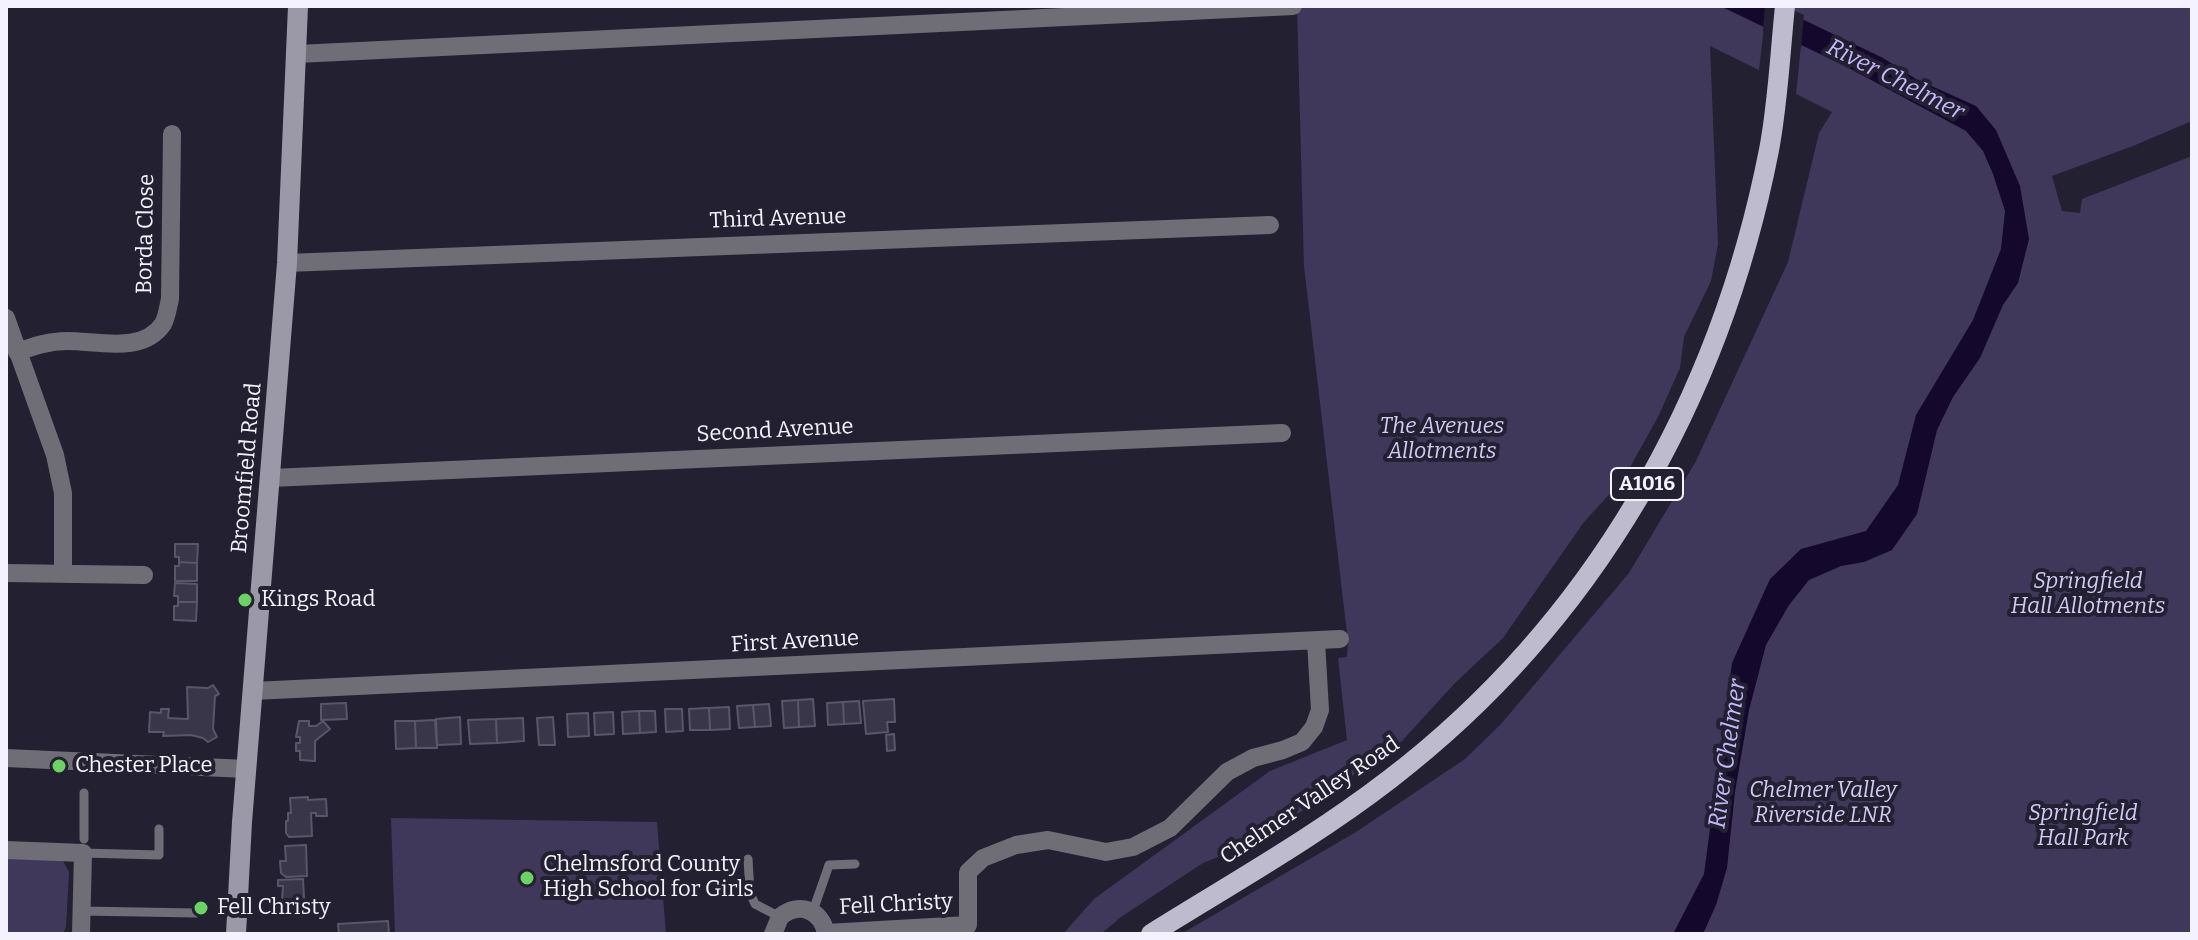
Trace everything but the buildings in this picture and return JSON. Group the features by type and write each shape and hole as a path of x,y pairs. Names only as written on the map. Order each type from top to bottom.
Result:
{"main road":[{"name":"Broomfield Road","path":"236,934 246,769 287,263 298,6"},
{"name":"Chelmer Valley Road","path":"1151,934 1388,781 1463,717 1530,649 1582,586 1661,460 1699,383 1730,304 1755,210 1775,111 1785,6"}],"street":[{"path":"297,54 1293,6"},
{"name":"Borda Close","path":"17,352 42,343 64,341 133,344 151,337 164,322 170,299 172,134"},
{"name":"Third Avenue","path":"287,263 1270,225"},
{"path":"6,318 55,455 63,493 63,574"},
{"name":"Second Avenue","path":"271,478 1282,433"},
{"path":"6,573 144,575"},
{"name":"First Avenue","path":"253,691 1340,639"},
{"name":"Fell Christy","path":"776,925 795,908 813,911 824,925 826,934 968,929 968,872 983,858 1016,845 1048,840 1106,852 1133,847 1170,828 1227,772 1253,758 1302,742 1314,727 1320,710 1316,641"},
{"path":"6,758 246,769"},
{"path":"6,850 84,846 81,934"}],"lane":[{"path":"84,793 84,846 159,855 159,829"},
{"path":"748,859 750,893 755,904 776,925"},
{"path":"813,911 829,865 855,864"},
{"path":"82,911 196,913"}],"green space":[{"path":"1297,6 2192,6 2192,121 2052,176 2062,211 2080,213 2082,199 2192,156 2192,934 1181,934 1356,832 1465,759 1501,724 1629,573 1696,461 1788,262 1819,133 1832,112 1796,94 1801,45 1764,27 1759,70 1710,46 1718,244 1711,281 1684,337 1680,368 1658,417 1624,478 1584,522 1503,638 1455,683 1402,741 1259,841 1203,863 1121,917 1101,934 1063,934 1094,899 1270,771 1347,740 1338,658 1347,657 1348,642 1304,266"},
{"name":"Chelmsford County High School for Girls","path":"391,818 657,822 666,934 395,934"},
{"path":"6,857 63,861 69,872 63,934 6,934"}],"water":[{"name":"River Chelmer","path":"1720,6 1775,6 1883,58 1916,79 1976,106 1996,130 2020,186 2029,239 2018,283 2003,305 1980,358 1953,397 1937,430 1917,514 1892,550 1809,580 1789,605 1766,645 1749,710 1735,792 1727,868 1716,905 1703,934 1673,934 1704,874 1732,663 1770,579 1801,549 1866,531 1898,485 1916,415 1973,320 2001,249 2005,211 1983,151 1966,131 1847,67"}],"pier":[{"path":"1765,6 1784,6 1804,15 1801,49 1763,31"}],"place":[{"name":"Kings Road","path":"245,600"},
{"name":"Chester Place","path":"59,766"},
{"name":"Chelmsford County High School for Girls","path":"527,878"},
{"name":"Fell Christy","path":"201,908"}],"park label":[{"name":"The Avenues Allotments","path":"1442,440"},
{"name":"Springfield Hall Allotments","path":"2088,594"},
{"name":"Chelmer Valley Riverside LNR","path":"1823,804"},
{"name":"Springfield Hall Park","path":"2083,826"}]}
